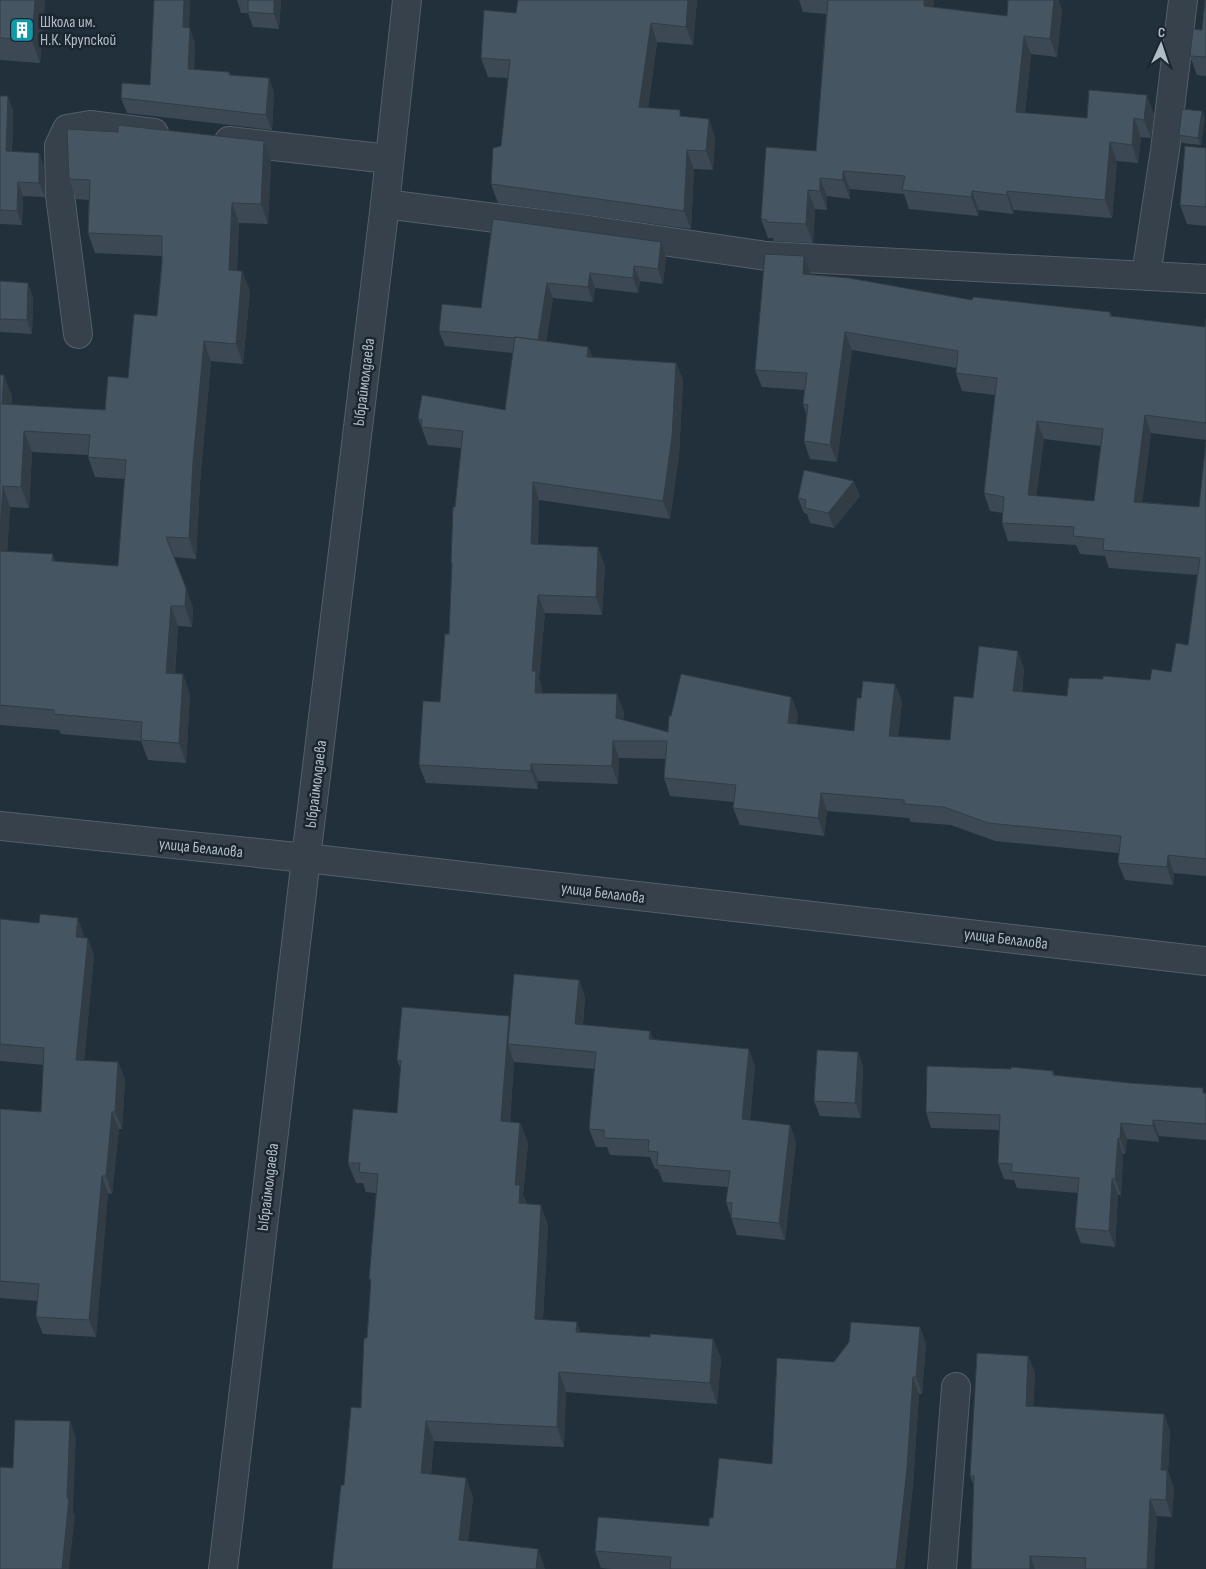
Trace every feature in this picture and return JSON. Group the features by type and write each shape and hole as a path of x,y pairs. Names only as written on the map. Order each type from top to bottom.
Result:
{"street":[{"name":"Ыбраймолдаева","path":"223,1569 408,0"},
{"path":"1146,275 1183,0"},
{"path":"78,334 60,195 59,146 67,129 90,125 177,135"},
{"path":"205,138 389,159"},
{"path":"385,204 574,228 766,256 1206,279"},
{"name":"улица Белалова","path":"0,826 306,858 1206,961"},
{"path":"942,1569 956,1387"}],"building":[{"path":"0,0 35,0 32,40 0,38"},
{"path":"154,0 184,0 183,27 190,28 188,69 229,72 229,75 269,78 266,115 121,98 122,83 150,85"},
{"path":"248,0 274,0 274,14 248,12"},
{"path":"518,0 688,0 686,27 651,23 639,107 680,110 680,116 709,119 706,151 687,150 684,211 491,184 493,148 501,146 510,60 481,58 484,10 516,13"},
{"path":"828,0 924,0 924,6 1007,16 1008,0 1054,0 1050,39 1024,36 1016,112 1087,118 1089,90 1147,95 1144,120 1134,118 1132,145 1110,142 1105,200 1007,191 1007,195 972,191 971,197 902,190 905,176 843,171 843,180 820,178 820,191 808,190 806,224 767,222 767,220 761,219 766,147 816,151"},
{"path":"1205,0 1206,57 1190,56 1193,29 1202,30"},
{"path":"0,96 8,96 6,151 39,153 39,183 18,182 17,211 0,210"},
{"path":"1182,109 1202,111 1198,138 1179,135"},
{"path":"118,125 264,141 261,204 232,203 229,270 242,271 236,344 204,341 193,462 189,538 166,537 186,588 185,606 171,606 166,673 183,674 179,743 141,740 142,722 54,714 54,710 0,705 0,551 53,554 52,561 118,566 126,460 88,457 90,435 24,431 21,487 3,486 0,533 0,375 4,375 2,404 105,410 108,376 128,378 134,314 157,316 162,264 162,236 88,233 90,180 69,179 67,129 118,132"},
{"path":"1185,146 1206,148 1206,207 1180,205"},
{"path":"493,219 661,242 658,269 634,266 633,278 590,273 588,287 547,283 538,340 439,331 442,304 481,308"},
{"path":"765,254 804,256 803,274 849,278 972,300 973,297 1110,312 1110,316 1205,327 1206,319 1206,423 1145,415 1134,502 1199,507 1206,441 1206,859 1168,855 1167,867 1118,863 1121,836 988,823 944,807 904,804 904,800 821,793 818,818 733,808 736,785 664,778 667,741 613,741 612,766 531,764 531,771 419,765 423,701 440,702 445,634 449,634 453,507 455,507 463,431 421,427 422,420 418,418 422,395 505,410 515,337 588,347 587,357 676,363 672,437 663,501 533,482 531,544 598,547 596,597 538,595 532,671 536,671 535,693 617,694 616,718 668,732 669,716 671,716 681,674 791,697 788,723 854,731 857,698 861,698 863,681 895,684 889,736 950,740 954,696 973,698 979,646 1018,651 1013,691 1067,696 1069,678 1103,679 1103,676 1150,680 1152,669 1171,672 1176,643 1188,645 1200,558 1103,550 1104,539 1073,536 1074,527 1002,523 1004,497 984,493 997,378 956,373 958,351 845,332 830,445 804,441 808,405 803,404 807,373 755,370","holes":["1037,421 1103,429 1094,501 1028,495"]},
{"path":"0,281 28,283 27,320 0,319"},
{"path":"804,470 854,481 828,513 805,508 806,500 798,498"},
{"path":"40,914 78,918 76,937 88,938 76,1060 118,1062 115,1112 112,1112 106,1176 102,1176 89,1320 36,1317 39,1284 0,1281 0,1109 41,1112 44,1048 0,1044 0,919 39,923"},
{"path":"514,974 579,980 575,1024 650,1031 649,1039 749,1049 742,1119 790,1125 779,1223 731,1218 732,1203 726,1202 730,1171 657,1165 658,1152 648,1151 649,1140 604,1138 604,1130 589,1129 596,1052 508,1044"},
{"path":"402,1007 509,1016 501,1121 520,1123 515,1185 520,1185 519,1203 541,1205 535,1319 577,1322 576,1332 650,1337 650,1334 713,1339 710,1383 559,1372 557,1427 426,1421 421,1473 466,1478 459,1540 538,1549 536,1569 332,1569 341,1485 344,1485 351,1407 361,1408 364,1338 367,1338 371,1279 369,1279 378,1174 359,1172 360,1163 348,1163 353,1109 397,1113 401,1061 397,1060"},
{"path":"817,1050 858,1052 855,1103 814,1101"},
{"path":"927,1066 1011,1069 1011,1067 1053,1071 1053,1075 1203,1088 1203,1093 1206,1093 1206,1124 1153,1120 1153,1126 1121,1123 1115,1179 1112,1179 1109,1231 1075,1228 1079,1178 1011,1172 1012,1164 998,1163 1000,1115 926,1112"},
{"path":"851,1322 920,1327 916,1377 913,1377 907,1469 896,1569 670,1569 671,1557 595,1551 598,1517 709,1526 709,1518 713,1518 719,1458 772,1464 777,1358 834,1362 849,1342"},
{"path":"977,1353 1028,1356 1026,1406 1164,1414 1161,1470 1167,1470 1166,1500 1150,1499 1147,1569 1085,1569 1086,1558 1030,1556 1030,1569 971,1569 974,1476 970,1476"},
{"path":"15,1420 70,1421 67,1498 69,1498 62,1569 0,1569 0,1467 13,1468"}],"place":[{"name":"Школа им. Н.К. Крупской","path":"22,30"}]}
